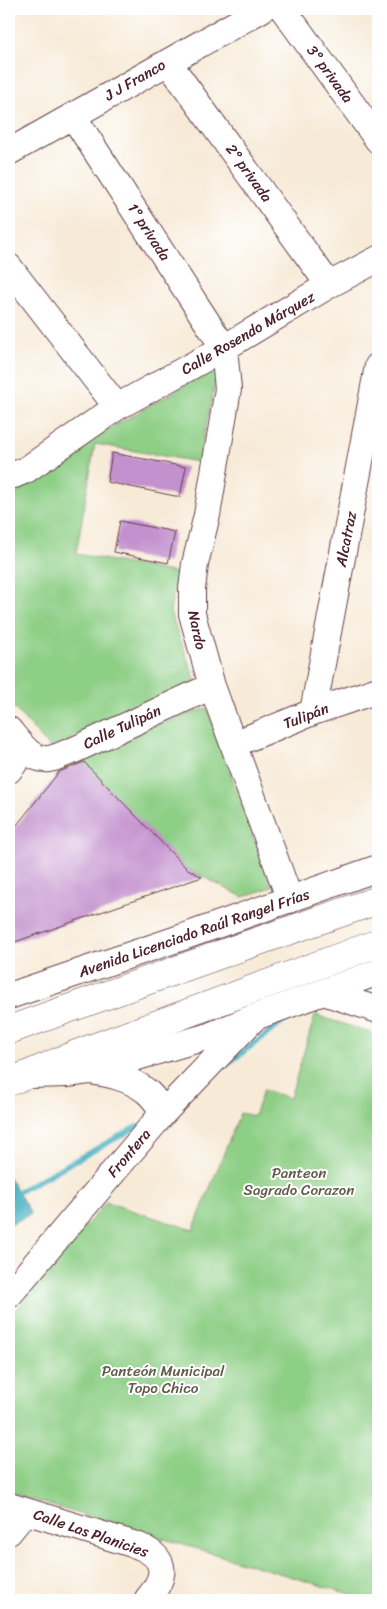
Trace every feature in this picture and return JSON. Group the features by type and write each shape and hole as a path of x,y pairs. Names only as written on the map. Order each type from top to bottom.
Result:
{"main road":[{"path":"9,1030 378,900"},
{"path":"18,1078 72,1055 251,988 378,944"}],"street":[{"name":"J J Franco","path":"9,152 262,9"},
{"name":"3° privada","path":"283,9 378,140"},
{"name":"2° privada","path":"168,62 329,285"},
{"name":"1° privada","path":"73,116 224,348"},
{"name":"Calle Rosendo Márquez","path":"9,474 14,475 26,470 117,406 224,348 329,285 378,259"},
{"path":"9,267 117,406"},
{"name":"Nardo","path":"224,348 228,389 207,515 195,564 192,614 212,686 290,900"},
{"name":"Alcatraz","path":"313,712 378,366"},
{"name":"Calle Tulipán","path":"22,744 49,759 72,751 212,686"},
{"name":"Tulipán","path":"234,744 313,712 378,690"},
{"path":"9,770 22,744"},
{"name":"Avenida Licenciado Raúl Rangel Frías","path":"9,996 378,868"},
{"path":"18,1078 90,1071 209,1036 378,972"},
{"path":"323,992 378,1010"},
{"name":"Frontera","path":"9,1295 164,1112 255,1017"},
{"path":"90,1071 113,1075 140,1087 147,1092 164,1112"},
{"path":"9,1532 18,1508"},
{"name":"Calle Las Planicies","path":"18,1508 148,1550 156,1555 161,1563 161,1571 159,1582 148,1600"}],"green space":[{"path":"219,366 198,462 95,444 76,554 177,573 170,612 196,682 108,719 52,750 9,702 9,486"},
{"path":"207,708 272,887 243,897 186,868 74,753"},
{"name":"Panteón Municipal Topo Chico","path":"315,1015 378,1035 378,1600 370,1600 9,1493 9,1318 106,1202 193,1230 240,1113 254,1116 263,1090 290,1098"}],"water":[{"path":"9,1177 31,1214 9,1225"}],"building":[{"path":"112,453 186,467 180,497 107,482"},
{"path":"120,521 175,532 168,563 114,552"},
{"path":"84,762 186,868 202,877 9,944 9,835 59,772"}],"waterway":[{"path":"226,1065 292,1015"},
{"path":"14,1194 138,1126"}],"park label":[{"name":"Panteon Sagrado Corazon","path":"299,1182"}]}
